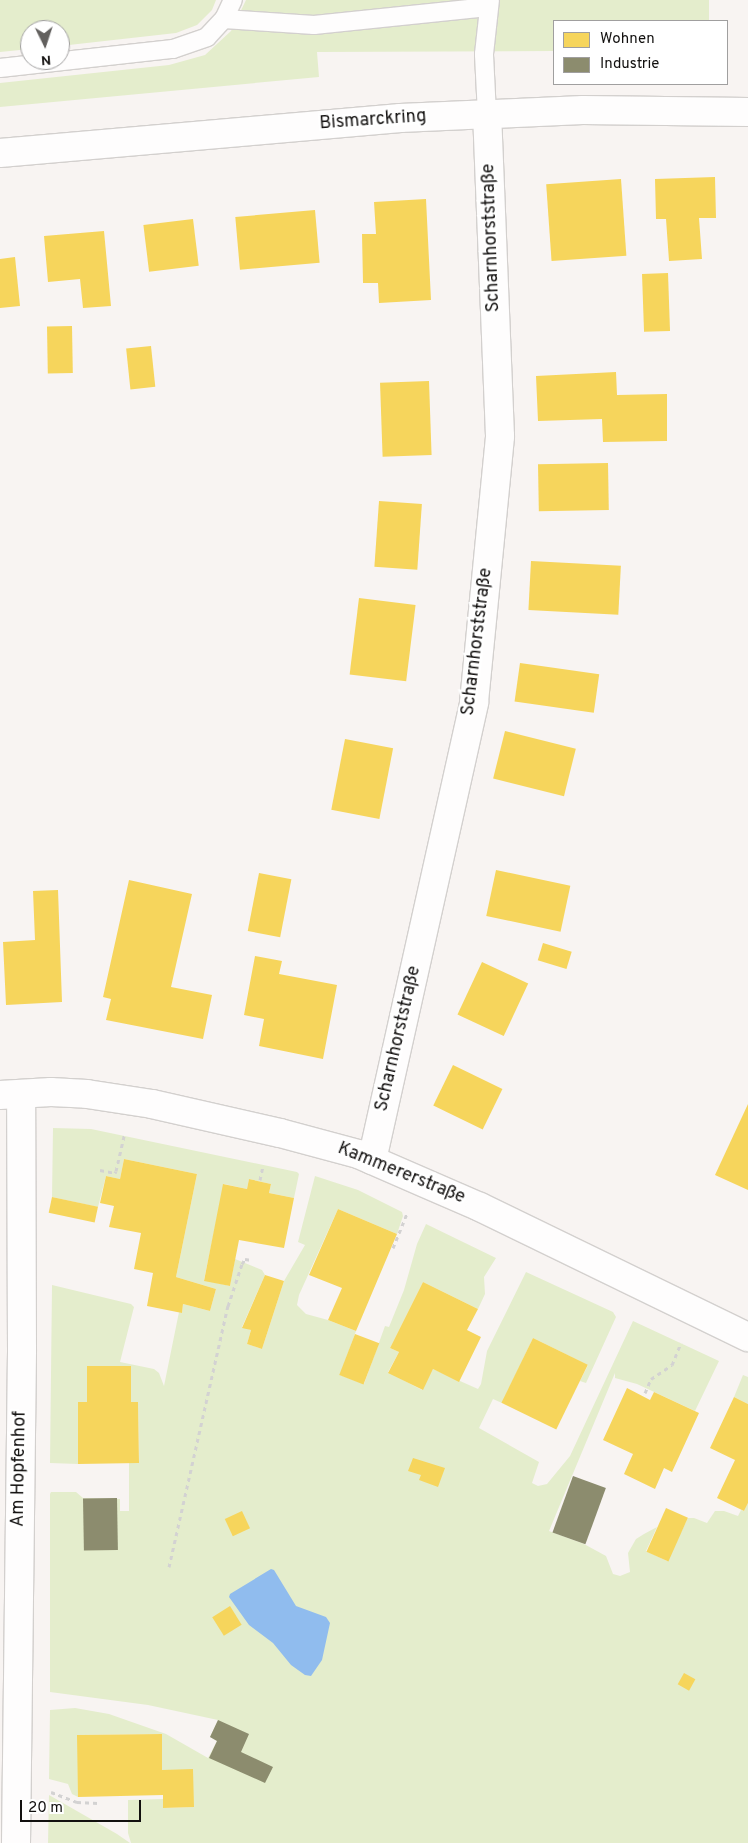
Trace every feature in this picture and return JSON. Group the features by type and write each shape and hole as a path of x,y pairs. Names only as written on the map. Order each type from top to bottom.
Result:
{"street":[{"name":"Bismarckring","path":"0,153 391,119 582,110 748,112"},
{"name":"Scharnhorststraße","path":"372,1160 474,702 500,436 486,114"},
{"name":"Kammererstraße","path":"10,1095 51,1092 87,1094 152,1104 332,1145 372,1160 480,1207 748,1337"},
{"name":"Am Hopfenhof","path":"10,1095 22,1349 16,1843"}],"lane":[{"path":"0,68 173,49 207,37 224,19 233,0"},
{"path":"224,19 314,25 489,3 484,54 486,114"}],"path":[{"path":"100,1170 115,1174 126,1128"},
{"path":"260,1180 265,1158"},
{"path":"394,1248 410,1207"},
{"path":"169,1567 228,1306 242,1264 245,1259 252,1260"},
{"path":"646,1393 651,1379 672,1365 684,1338"},
{"path":"45,1789 77,1802 98,1803"}],"green space":[{"path":"0,0 216,0 212,10 197,25 176,33 70,45 70,20 20,20 20,50 0,52"},
{"path":"246,0 709,0 709,20 553,20 553,51 317,52 319,77 0,107 0,83 169,65 205,55 231,31"},
{"path":"53,1128 91,1129 297,1172 299,1174 294,1198 269,1193 271,1184 249,1179 247,1189 224,1184 204,1280 230,1286 235,1259 262,1270 265,1275 242,1327 251,1330 247,1344 262,1349 284,1281 305,1245 298,1242 315,1176 358,1190 402,1212 403,1216 397,1234 338,1209 299,1295 297,1305 306,1314 356,1331 340,1375 364,1384 385,1326 389,1327 404,1290 417,1244 426,1224 496,1258 484,1277 485,1294 478,1309 423,1282 390,1348 399,1352 388,1372 422,1390 433,1369 478,1389 481,1384 487,1351 526,1272 613,1312 616,1317 586,1383 580,1381 588,1365 533,1338 502,1403 493,1399 479,1428 539,1462 532,1483 538,1486 547,1484 570,1456 633,1321 719,1361 695,1411 637,1384 615,1378 615,1373 549,1531 584,1544 606,1556 613,1574 620,1576 630,1572 628,1553 636,1539 644,1534 657,1527 646,1551 667,1561 688,1518 694,1518 707,1523 715,1511 724,1511 738,1516 741,1510 744,1511 748,1503 748,1843 131,1843 128,1833 128,1800 163,1799 163,1808 193,1807 193,1770 162,1770 162,1734 78,1735 78,1797 72,1794 68,1784 49,1779 50,1710 75,1708 109,1714 166,1734 208,1758 217,1741 210,1737 218,1720 148,1705 50,1692 50,1494 51,1492 76,1492 83,1498 120,1499 120,1511 129,1511 129,1463 139,1462 138,1403 131,1402 131,1366 87,1366 87,1402 78,1403 78,1464 50,1463 52,1285 131,1304 134,1307 120,1362 154,1369 159,1373 164,1386 179,1312 182,1313 183,1304 210,1311 216,1289 176,1277 197,1174 124,1159 120,1179 106,1176 98,1207 52,1197"},
{"path":"743,1375 748,1377 748,1404 734,1397"},
{"path":"49,1795 117,1834 130,1843 48,1843"}],"water":[{"path":"271,1569 274,1570 296,1606 326,1617 330,1623 322,1660 311,1676 305,1675 291,1665 273,1643 249,1625 229,1597 230,1594"}],"building: Wohnen":[{"path":"715,177 716,218 699,218 702,259 669,261 666,219 656,219 655,179"},
{"path":"621,179 626,256 552,261 546,184"},
{"path":"426,199 431,300 379,303 378,283 363,283 362,234 376,234 374,202"},
{"path":"315,210 320,263 240,270 235,217"},
{"path":"193,219 199,266 149,272 143,225"},
{"path":"104,231 111,306 83,308 80,279 48,282 44,236"},
{"path":"15,257 20,306 0,308 0,259"},
{"path":"668,273 670,331 644,332 642,274"},
{"path":"47,326 72,326 73,373 48,373"},
{"path":"151,346 155,387 130,389 126,349"},
{"path":"616,372 617,395 667,394 667,441 603,442 602,419 538,421 536,376"},
{"path":"429,381 432,455 383,457 380,383"},
{"path":"608,463 609,510 539,511 538,464"},
{"path":"379,501 422,504 417,570 374,567"},
{"path":"531,561 621,566 618,615 528,610"},
{"path":"359,598 416,605 406,681 350,674"},
{"path":"520,663 599,674 594,713 515,702"},
{"path":"505,731 576,749 564,796 493,779"},
{"path":"345,739 393,748 379,819 331,810"},
{"path":"496,870 570,886 561,932 486,916"},
{"path":"259,873 291,879 280,937 248,931"},
{"path":"129,880 192,894 171,987 212,995 203,1039 106,1020 111,999 103,997"},
{"path":"58,890 62,1002 6,1005 3,942 35,940 33,891"},
{"path":"543,943 572,952 566,969 538,960"},
{"path":"255,956 282,961 279,974 337,985 323,1059 259,1046 264,1019 244,1015"},
{"path":"482,962 528,984 504,1036 457,1015"},
{"path":"453,1065 502,1089 483,1130 433,1105"},
{"path":"748,1104 748,1190 715,1175"},
{"path":"124,1159 197,1174 176,1277 216,1289 210,1311 183,1304 182,1313 147,1306 153,1273 134,1269 141,1233 109,1227 114,1206 100,1203 106,1176 120,1179"},
{"path":"249,1179 271,1184 269,1193 294,1198 284,1248 239,1240 230,1286 204,1281 223,1184 247,1189"},
{"path":"52,1197 98,1207 95,1222 49,1213"},
{"path":"338,1209 397,1234 356,1331 328,1320 342,1288 309,1275"},
{"path":"265,1275 284,1281 262,1349 247,1344 251,1330 242,1328"},
{"path":"423,1282 478,1309 467,1330 481,1337 459,1382 433,1369 423,1390 388,1373 399,1352 390,1348"},
{"path":"355,1334 379,1343 364,1384 339,1375"},
{"path":"533,1338 588,1365 556,1429 501,1403"},
{"path":"87,1366 131,1366 131,1402 138,1402 139,1463 78,1464 78,1402 87,1402"},
{"path":"627,1388 650,1400 654,1392 699,1413 672,1472 664,1468 655,1489 624,1474 633,1454 603,1440"},
{"path":"734,1397 748,1404 748,1503 744,1511 717,1498 735,1460 710,1448"},
{"path":"413,1458 445,1468 438,1487 419,1480 421,1475 408,1471"},
{"path":"666,1508 688,1518 668,1562 646,1552"},
{"path":"242,1511 250,1528 233,1536 225,1519"},
{"path":"230,1606 242,1625 224,1636 212,1617"},
{"path":"684,1673 695,1679 689,1691 678,1684"},
{"path":"162,1734 162,1770 193,1769 194,1807 163,1808 163,1795 78,1797 77,1735"}],"building: Industrie":[{"path":"573,1476 606,1488 585,1544 552,1532"},
{"path":"117,1498 118,1550 84,1551 83,1499"},
{"path":"218,1720 249,1734 241,1752 273,1767 265,1783 209,1758 217,1741 210,1737"}]}
